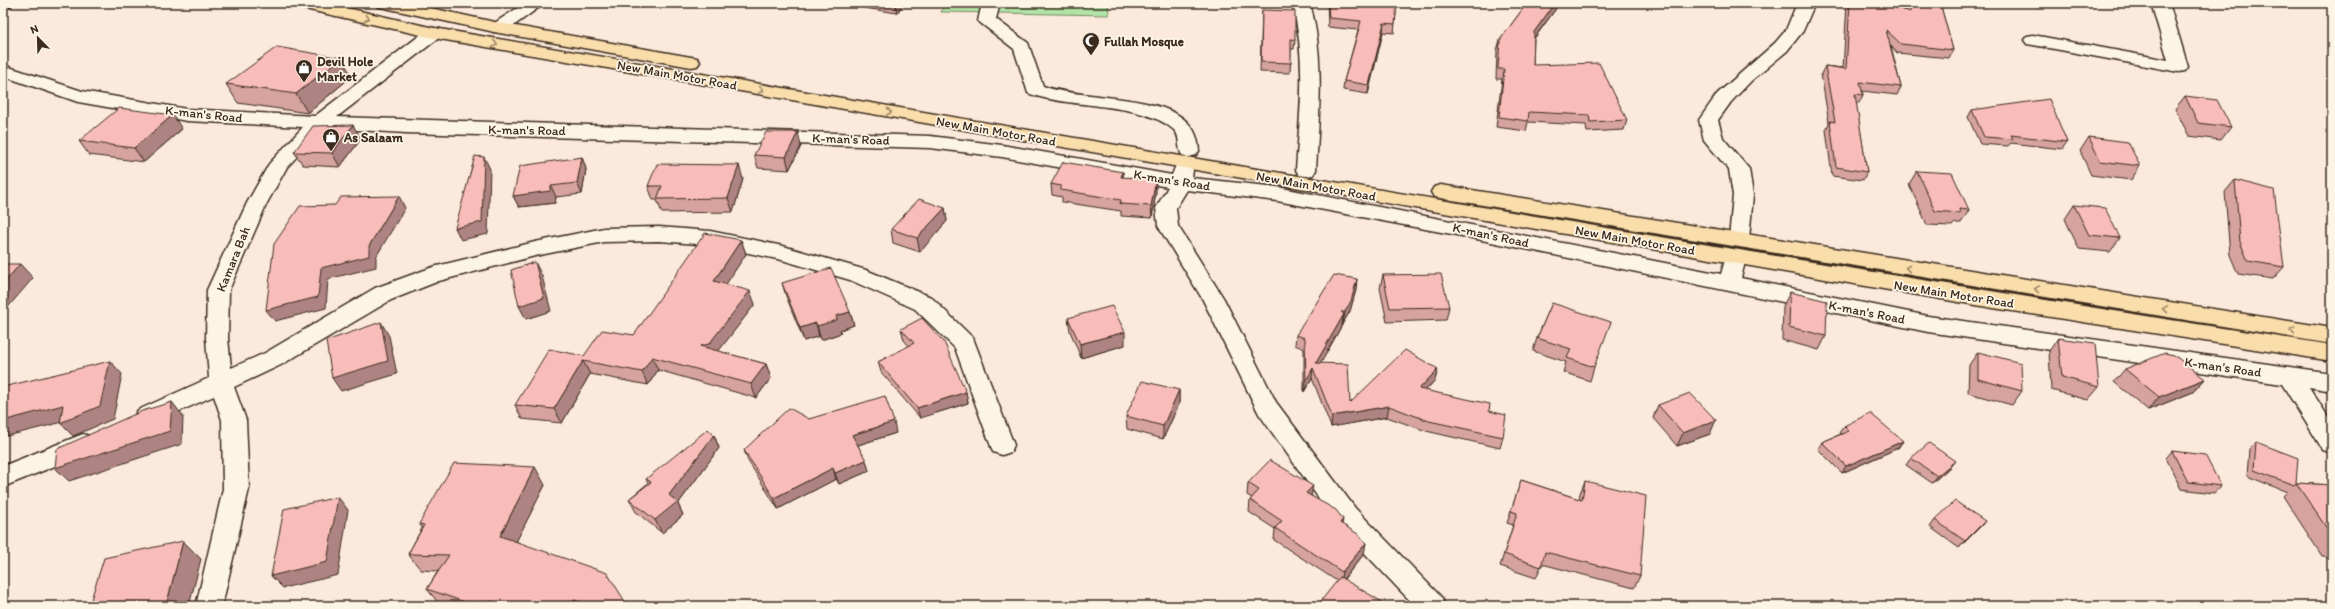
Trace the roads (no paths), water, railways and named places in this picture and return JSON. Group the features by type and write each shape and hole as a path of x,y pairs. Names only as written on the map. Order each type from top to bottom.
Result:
{"highway":[{"name":"New Main Motor Road","path":"302,3 434,33 1185,166 1306,170 1737,248 1993,300 2332,352"},
{"name":"New Main Motor Road","path":"385,3 499,28 1185,166"},
{"name":"New Main Motor Road","path":"1464,220 1737,248 2332,336"}],"street":[{"path":"499,28 536,3"},
{"path":"991,3 987,21 1022,48 1035,89 1045,93 1128,107 1164,115 1181,126 1188,138 1185,166 1166,208 1168,226 1213,299 1267,408 1346,516 1432,606"},
{"path":"1301,3 1306,17 1311,50 1312,80 1306,170"},
{"path":"1729,284 1737,248 1743,195 1740,169 1714,140 1708,120 1724,98 1745,77 1781,47 1794,31 1806,3"},
{"path":"2033,40 2179,67 2160,3"},
{"name":"Kamara Bah","path":"208,606 236,489 234,420 221,384 217,338 218,290 257,203 279,164 318,123 434,33"},
{"name":"K-man's Road","path":"3,70 78,96 180,114 318,123 930,142 1002,151 1185,166 1277,194 1464,220 1729,284 1928,324 2332,382"},
{"path":"123,427 221,384 273,359 383,294 433,275 535,249 604,235 659,234 710,238 783,253 858,275 923,303 965,344 1002,446"},
{"path":"2289,376 2332,443"},
{"path":"3,477 102,436"}],"place":[{"name":"Fullah Mosque","path":"1091,56"},
{"name":"Devil Hole Market","path":"304,83"},
{"name":"As Salaam","path":"331,152"}]}
